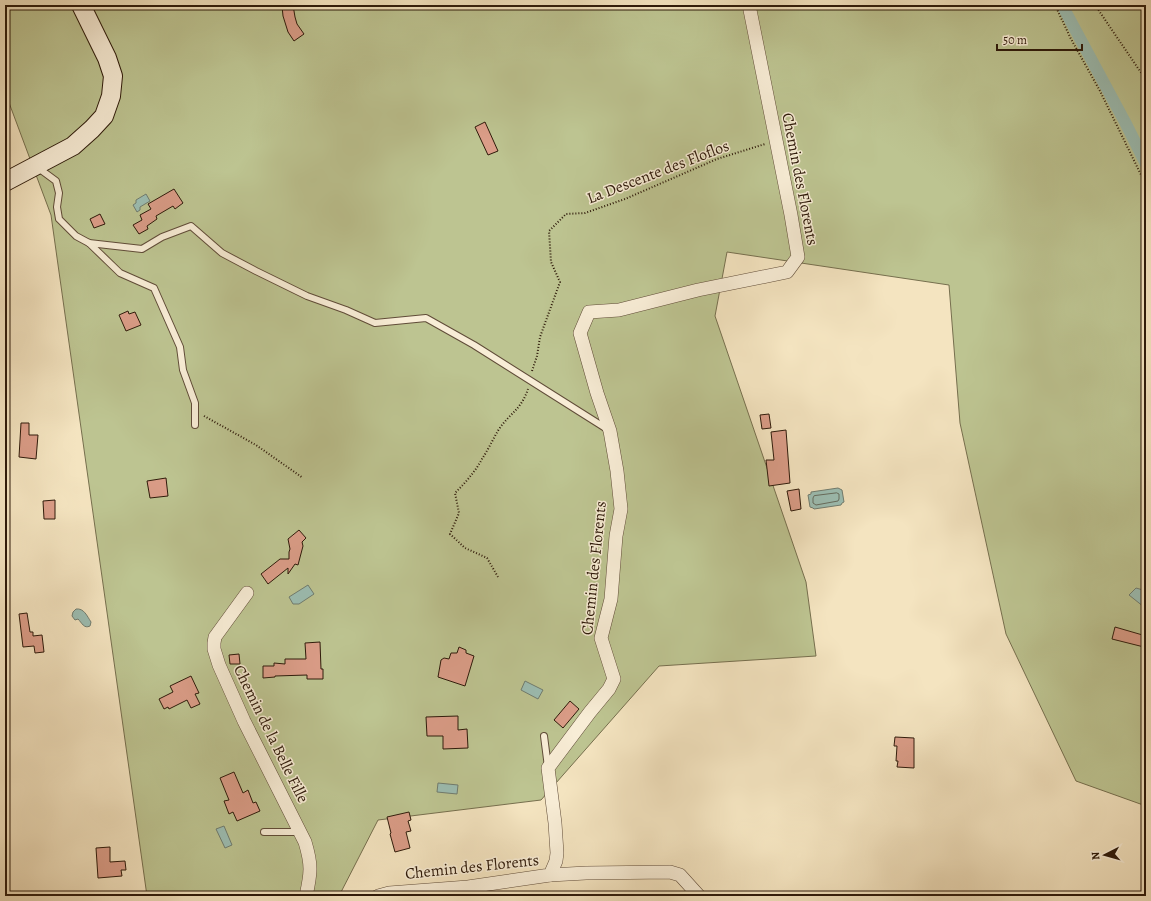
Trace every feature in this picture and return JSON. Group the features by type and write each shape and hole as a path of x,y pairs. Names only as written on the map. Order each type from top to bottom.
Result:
{"street":[{"path":"5,182 73,146 104,116 111,96 113,76 107,58 81,5"},
{"name":"Chemin des Florents","path":"378,896 389,893 470,891 550,875 556,861 557,853 555,823 548,768 609,689 614,679 601,638 611,599 616,536 621,509 617,471 610,431 597,393 580,333 589,312 619,310 698,290 787,272 798,257 749,5"},
{"name":"Chemin de la Belle Fille","path":"247,593 215,637 214,643 216,656 244,721 305,842 310,857 311,871 306,896"},
{"path":"550,875 670,872 680,875 699,896"}],"lane":[{"path":"36,166 56,181 59,193 57,207 59,219 76,236 89,243 120,273 154,288 180,348 183,370 194,402 195,425"},
{"path":"89,243 142,249 162,237 191,226 222,253 256,272 307,296 346,310 375,323 426,318 474,345 610,431"},
{"path":"544,736 548,768"},
{"path":"264,832 300,832"}],"path":[{"path":"1055,5 1071,39 1100,91 1146,185"},
{"path":"1095,5 1144,77 1146,83"},
{"name":"La Descente des Floflos","path":"498,577 486,558 465,548 450,534 459,513 455,493 482,460 500,428 518,409 525,398 531,381 540,337 560,282 551,262 549,231 566,214 585,212 625,199 718,159 776,141"},
{"path":"194,402 202,415 256,445 303,478"}],"green space":[{"path":"5,5 1146,5 1146,806 1076,781 1006,634 960,423 949,285 727,252 715,316 806,582 816,656 659,666 541,800 378,820 339,896 147,896 51,215 5,92"}],"water":[{"path":"146,194 150,201 140,207 140,210 137,212 133,205 136,203 136,200"},
{"path":"838,488 842,490 844,502 841,505 814,509 810,507 808,495 811,494 811,492"},
{"path":"308,585 314,594 299,604 293,604 289,597"},
{"path":"1136,588 1143,590 1146,594 1146,606 1144,607 1129,595"},
{"path":"76,609 79,609 85,613 91,622 90,626 86,627 78,619 75,620 72,616"},
{"path":"525,681 543,690 538,699 521,690"},
{"path":"438,783 458,785 457,794 437,792"},
{"path":"224,826 232,845 225,848 216,829"}],"building":[{"path":"293,5 297,24 304,34 294,41 288,32 283,16 282,6"},
{"path":"485,122 498,151 488,155 475,127"},
{"path":"174,189 183,203 175,209 173,206 156,216 157,219 147,226 148,229 139,234 133,225 142,220 140,215 151,209 148,204"},
{"path":"100,214 105,224 94,228 90,219"},
{"path":"128,311 129,314 135,312 141,325 126,331 119,315"},
{"path":"769,414 771,428 762,429 760,415"},
{"path":"21,423 29,423 29,435 38,435 36,459 19,457"},
{"path":"786,430 790,483 769,486 766,460 774,460 771,432"},
{"path":"166,478 168,496 150,498 147,481"},
{"path":"799,489 801,509 791,511 787,491"},
{"path":"55,500 55,519 44,519 43,501"},
{"path":"299,530 306,538 302,542 303,546 298,565 295,564 288,574 288,568 268,584 261,574 280,559 289,559 290,549 288,539"},
{"path":"27,613 30,632 33,632 33,636 42,635 44,652 35,653 34,646 23,647 19,614"},
{"path":"1115,627 1146,636 1144,647 1112,639"},
{"path":"320,642 323,679 307,679 307,675 263,678 263,666 274,666 274,663 285,664 285,659 306,659 305,643"},
{"path":"459,647 466,650 466,653 474,656 465,686 438,677 441,660 444,658 449,659 451,653 457,653"},
{"path":"239,654 240,664 230,664 229,655"},
{"path":"191,676 199,693 195,694 200,704 191,708 187,700 169,709 168,707 164,709 159,699 173,692 170,686"},
{"path":"570,701 579,709 563,728 554,720"},
{"path":"458,716 458,730 467,729 468,748 443,749 443,736 427,736 426,717"},
{"path":"895,737 914,738 914,768 897,767 897,746 894,746"},
{"path":"234,772 243,793 248,790 253,803 256,802 260,811 237,821 233,812 229,814 224,801 229,800 220,778"},
{"path":"409,812 411,820 408,821 411,831 406,832 410,848 395,852 387,817"},
{"path":"110,847 110,862 125,861 126,870 121,870 122,876 98,878 96,848"}],"waterway":[{"path":"1062,5 1146,164"}]}
